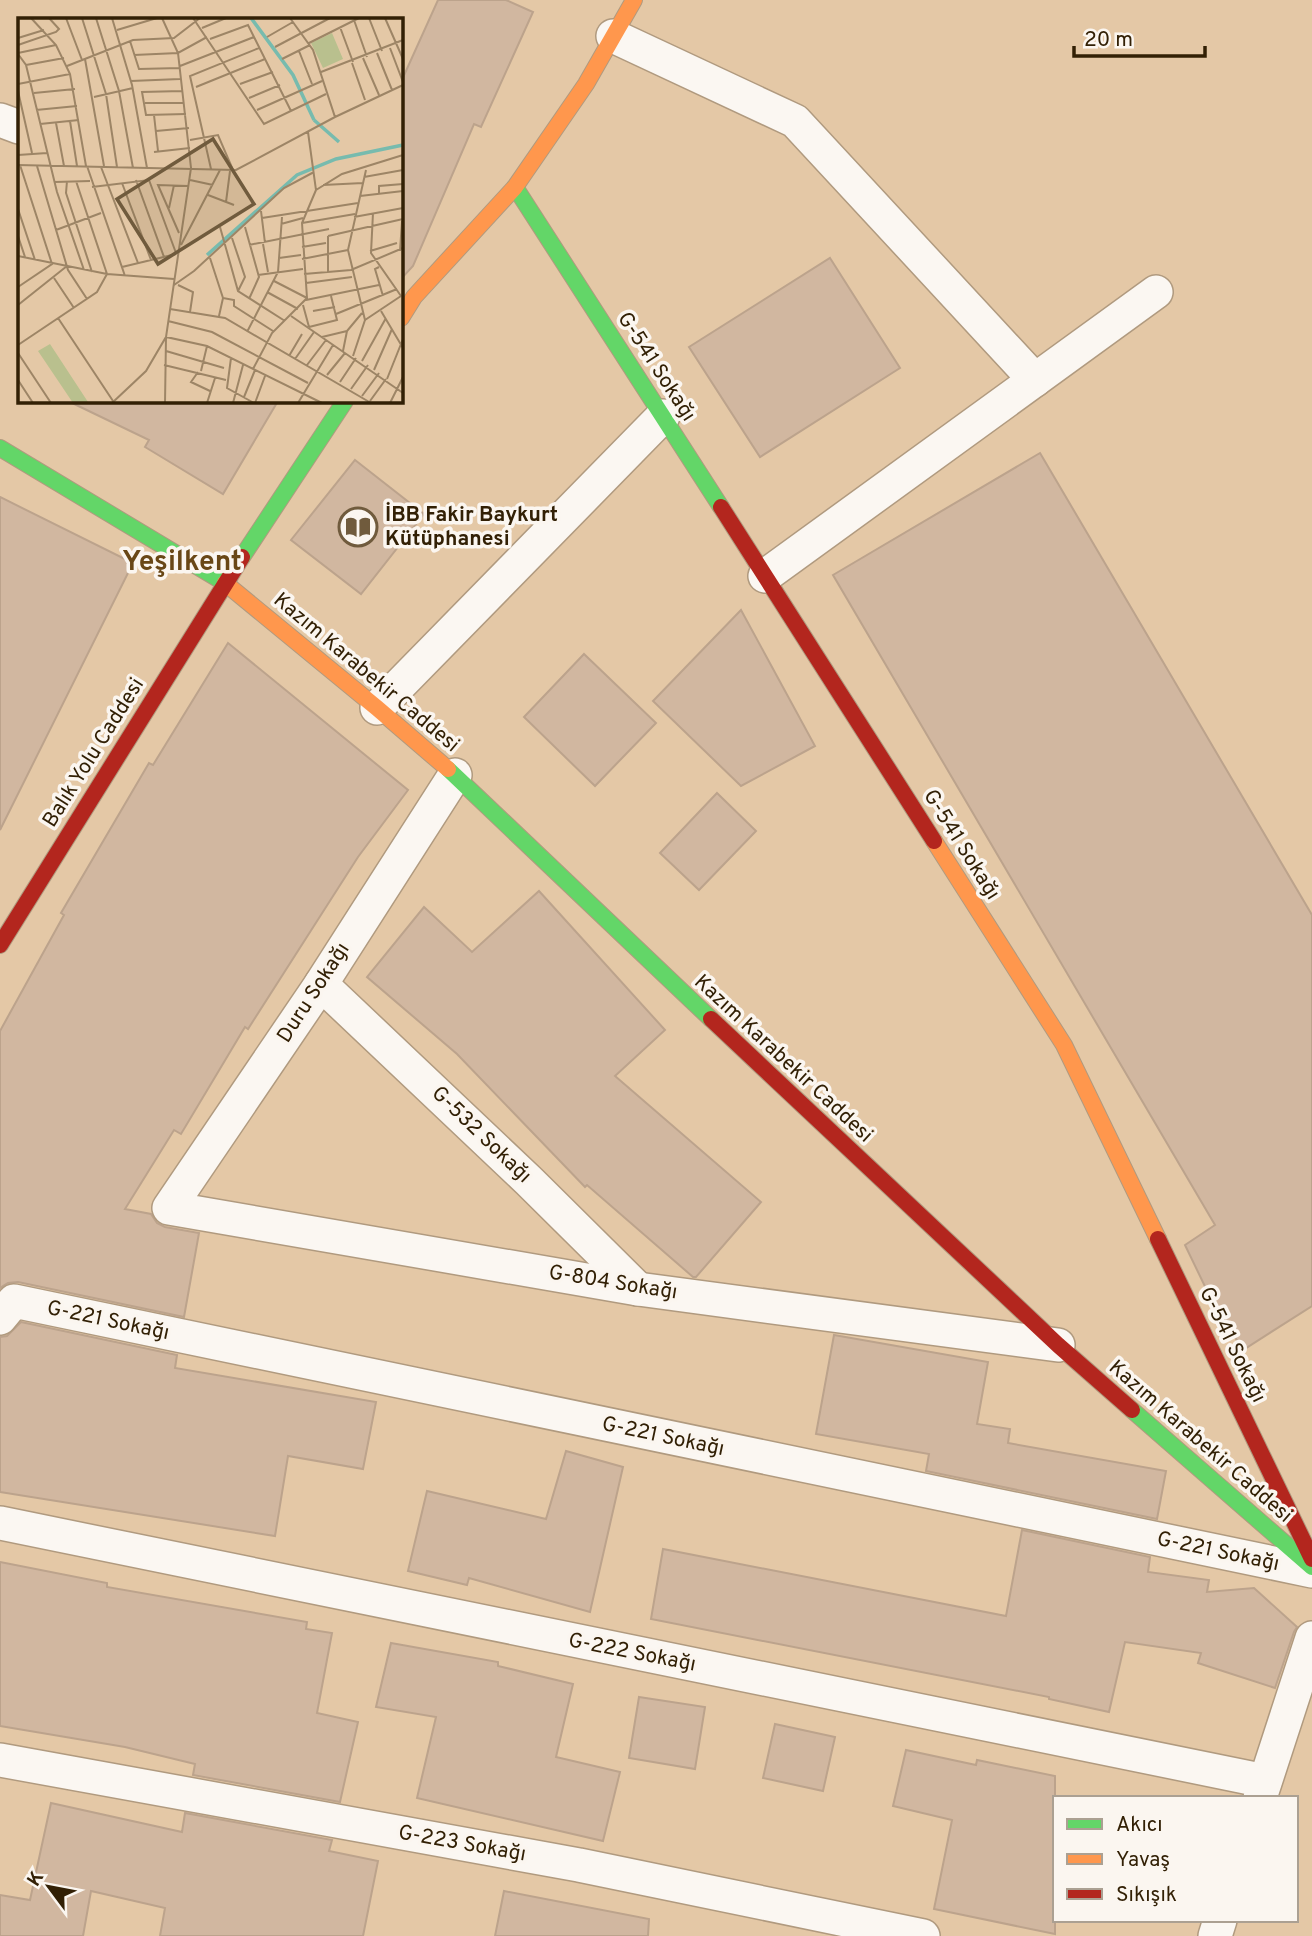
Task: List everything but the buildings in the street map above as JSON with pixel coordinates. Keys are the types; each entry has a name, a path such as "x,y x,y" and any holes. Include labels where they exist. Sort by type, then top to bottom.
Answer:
{"main road":[{"path":"405,302 514,187 586,84 634,0"},
{"name":"G-541 Sokağı","path":"514,187 1064,1045 1312,1559"},
{"name":"Balık Yolu Caddesi","path":"0,944 225,583 344,402"},
{"name":"Kazım Karabekir Caddesi","path":"0,448 225,583 377,708 455,775 792,1097 1058,1345 1312,1569"}],"street":[{"path":"614,36 795,121 1035,380"},
{"path":"0,120 18,127"},
{"path":"765,576 1156,292"},
{"path":"377,708 663,416"},
{"name":"Duru Sokağı","path":"169,1208 321,984 455,775"},
{"name":"G-532 Sokağı","path":"321,984 639,1289"},
{"name":"G-804 Sokağı","path":"169,1208 639,1289 1058,1345"},
{"name":"G-221 Sokağı","path":"7,1310 1312,1569"},
{"name":"G-222 Sokağı","path":"0,1523 1262,1789"},
{"path":"1262,1789 1312,1638"},
{"name":"G-223 Sokağı","path":"0,1760 579,1865 923,1936"}],"traffic: fast":[{"path":"515,187 721,507"},
{"path":"242,557 344,402"},
{"path":"0,448 225,583"},
{"path":"448,769 711,1019"},
{"path":"1132,1410 1312,1567"}],"traffic: slow":[{"path":"402,316 414,297 515,187 586,84 634,0"},
{"path":"225,583 448,769"},
{"path":"934,841 1064,1045 1158,1239"}],"traffic: jam":[{"path":"721,507 934,841"},
{"path":"0,945 242,557"},
{"path":"711,1019 1058,1345 1132,1410"},
{"path":"1158,1239 1312,1559"}],"place":[{"name":"İBB Fakir Baykurt Kütüphanesi","path":"358,527"}],"district":[{"name":"Yeşilkent","path":"182,563"}]}
